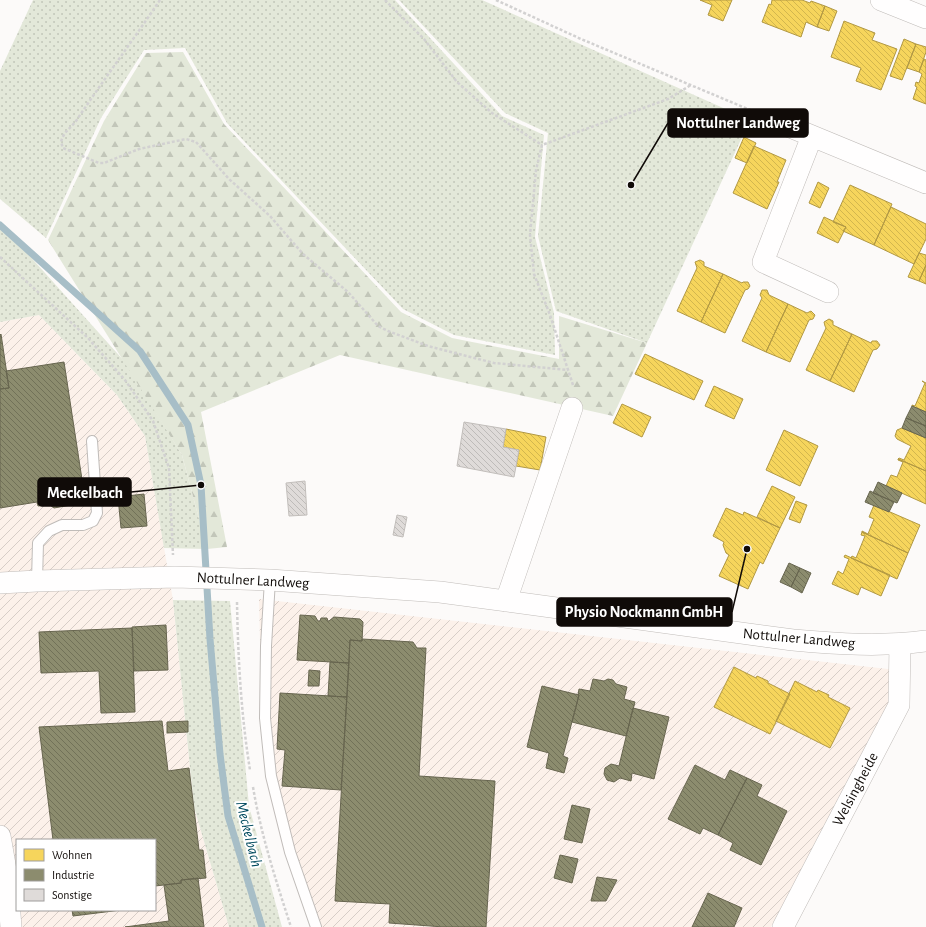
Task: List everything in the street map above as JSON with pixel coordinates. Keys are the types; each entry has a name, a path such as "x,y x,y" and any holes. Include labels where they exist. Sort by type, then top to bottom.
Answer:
{"street":[{"path":"881,0 926,18"},
{"path":"783,124 926,183"},
{"path":"812,136 763,262 828,292"},
{"path":"506,601 572,408"},
{"name":"Nottulner Landweg","path":"0,583 180,577 270,580 440,592 793,640 830,643 900,644 926,641"},
{"name":"Welsingheide","path":"783,927 899,705 900,644"},
{"path":"0,836 7,876 12,927"}],"lane":[{"path":"37,581 38,543 49,531 62,525 83,525 92,521 97,513 92,441"},
{"path":"270,580 266,646 265,718 271,776 290,852 316,927"}],"path":[{"path":"160,0 76,122 63,134 61,142 63,148 98,163 104,163 139,149 186,139 192,140 196,142 229,179 270,216 303,254 348,292 378,326 388,332 428,346 494,363 568,370"},
{"path":"385,0 424,39 458,82 492,113 542,145"},
{"path":"496,0 581,39 783,124"},
{"path":"542,145 668,99 690,85"},
{"path":"542,145 536,170 530,235 534,274 550,315 573,384 572,408"},
{"path":"0,257 88,338 125,380 153,421 169,468 180,577"}],"shaded area":[{"path":"39,315 117,395 145,436 173,600 194,807 229,927 0,927 0,322"},
{"path":"259,599 906,671 771,927 310,927 276,802 260,642"}],"green space":[{"path":"33,0 395,0 502,116 544,135 535,237 554,313 555,355 454,335 403,309 227,123 185,48 144,50 101,118 46,238 0,199 0,71"},
{"path":"399,0 482,0 750,120 647,343 556,311 538,236 548,133 505,113"},
{"path":"183,52 224,124 401,312 452,338 559,359 559,316 647,343 613,416 340,355 201,412 227,547 207,549 182,455 48,240 104,121 146,53"},
{"path":"0,223 126,363 182,455 207,549 164,548 145,436 117,395 39,315 0,322"},
{"path":"173,600 230,601 249,806 282,927 229,927 194,807"}],"building: Wohnen":[{"path":"700,0 732,0 723,21 708,15 712,5"},
{"path":"772,0 802,0 810,3 811,1 825,6 817,27 806,22 801,37 762,22"},
{"path":"825,6 837,11 829,31 817,27"},
{"path":"844,21 875,33 872,40 897,49 881,90 856,81 861,68 831,57"},
{"path":"904,39 916,44 902,80 890,76"},
{"path":"916,44 926,47 926,52 919,72 907,68"},
{"path":"924,59 926,60 926,104 913,99 917,87 915,86 916,82 919,83 922,74 919,72"},
{"path":"744,137 756,143 747,163 735,158"},
{"path":"754,146 786,160 777,182 779,182 767,209 733,193"},
{"path":"818,182 829,188 820,208 809,203"},
{"path":"850,185 892,204 874,245 843,231 846,227 833,222"},
{"path":"891,207 926,224 926,239 914,264 874,245"},
{"path":"824,217 846,227 838,243 817,233"},
{"path":"919,253 926,255 926,265 919,281 908,277"},
{"path":"700,260 704,262 704,266 723,274 701,322 677,311 697,268 695,262"},
{"path":"926,265 926,284 919,281"},
{"path":"723,274 742,283 748,282 750,286 745,290 725,333 701,322"},
{"path":"762,290 767,290 769,295 788,304 766,352 742,341 762,298 760,295"},
{"path":"788,304 807,313 811,311 815,315 813,319 809,320 790,362 766,352"},
{"path":"829,319 833,321 833,325 852,334 830,381 806,370 826,328 824,322"},
{"path":"852,334 871,343 872,341 877,341 880,345 877,349 873,350 854,392 830,381"},
{"path":"645,354 703,381 694,400 635,374"},
{"path":"922,381 926,383 926,412 912,406 915,406 925,383"},
{"path":"714,386 743,399 734,419 705,406"},
{"path":"622,404 651,417 642,437 613,423"},
{"path":"902,428 926,438 926,471 898,459 904,460 911,446 897,439 895,436 897,430"},
{"path":"506,429 546,437 540,470 516,466 519,450 503,447"},
{"path":"784,430 818,446 800,486 766,470"},
{"path":"898,459 926,471 926,504 886,486 891,475 897,477 903,462"},
{"path":"772,486 795,497 780,528 757,517"},
{"path":"796,501 807,505 800,523 789,519"},
{"path":"874,505 920,525 908,553 862,532 868,534 874,519 869,517"},
{"path":"726,508 743,515 744,512 780,528 763,564 760,562 748,589 719,576 729,555 726,553 723,545 724,542 713,536"},
{"path":"862,532 908,553 897,579 851,558 852,556 856,558 865,536 861,535"},
{"path":"845,555 890,575 881,596 861,587 858,595 832,584 838,571 843,574 849,559 844,557"},
{"path":"734,667 756,678 757,676 768,681 768,683 790,694 770,734 714,707"},
{"path":"795,681 817,692 818,690 829,695 828,697 850,708 830,748 776,721"}],"building: Industrie":[{"path":"1,334 9,388 0,389 0,335"},
{"path":"64,362 85,499 74,501 71,505 54,508 50,505 38,506 37,502 0,508 0,389 9,388 6,371"},
{"path":"912,406 926,412 926,426 906,418"},
{"path":"906,418 926,426 926,438 902,428"},
{"path":"878,482 902,493 897,503 873,493"},
{"path":"870,491 894,502 889,512 865,502"},
{"path":"144,494 147,526 121,528 118,497"},
{"path":"789,563 800,568 791,587 780,582"},
{"path":"800,568 811,573 802,593 791,587"},
{"path":"300,615 315,616 318,621 320,621 321,618 327,618 329,621 334,617 360,619 363,622 362,641 350,640 349,663 297,660"},
{"path":"166,625 168,670 134,671 132,627"},
{"path":"132,628 135,712 101,713 99,671 41,673 39,632"},
{"path":"362,639 413,642 417,648 426,648 419,776 495,781 486,927 444,927 389,923 390,904 335,901 350,640 362,641"},
{"path":"330,662 349,663 347,697 328,696"},
{"path":"309,670 320,671 319,686 308,686"},
{"path":"593,679 604,681 608,679 613,680 616,684 627,687 624,699 635,702 626,736 572,722 579,695 579,689 590,691"},
{"path":"542,686 579,695 563,756 568,758 564,773 546,768 549,753 527,747"},
{"path":"280,693 347,697 341,790 282,786 285,750 277,749"},
{"path":"633,708 669,717 654,779 632,773 631,781 620,778 614,782 607,780 604,774 605,768 611,764 619,766"},
{"path":"162,721 168,771 189,768 199,850 203,850 206,878 181,880 181,883 156,886 156,839 53,839 39,727"},
{"path":"188,721 188,732 167,733 167,722"},
{"path":"695,765 725,780 730,770 747,778 718,835 703,828 700,834 668,819"},
{"path":"747,778 762,785 757,796 787,811 761,865 730,850 733,843 718,835"},
{"path":"572,805 590,809 582,843 564,839"},
{"path":"560,855 578,859 572,883 554,878"},
{"path":"597,877 617,880 606,901 591,901"},
{"path":"198,878 204,927 125,927 169,921 164,885 181,883 181,880"},
{"path":"708,893 742,908 734,927 692,927"},
{"path":"72,911 113,911 73,916"}],"building: Sonstige":[{"path":"464,422 506,429 503,447 519,450 514,477 457,466"},
{"path":"305,481 307,515 289,516 286,483"},
{"path":"397,515 407,517 403,537 393,535"}],"waterway":[{"name":"Meckelbach","path":"0,225 140,351 188,425 201,485 210,639 220,754 228,816 262,927"}],"place":[{"name":"Nottulner Landweg","path":"631,185"},
{"name":"Meckelbach","path":"201,485"},
{"name":"Physio Nockmann GmbH","path":"747,549"}]}
